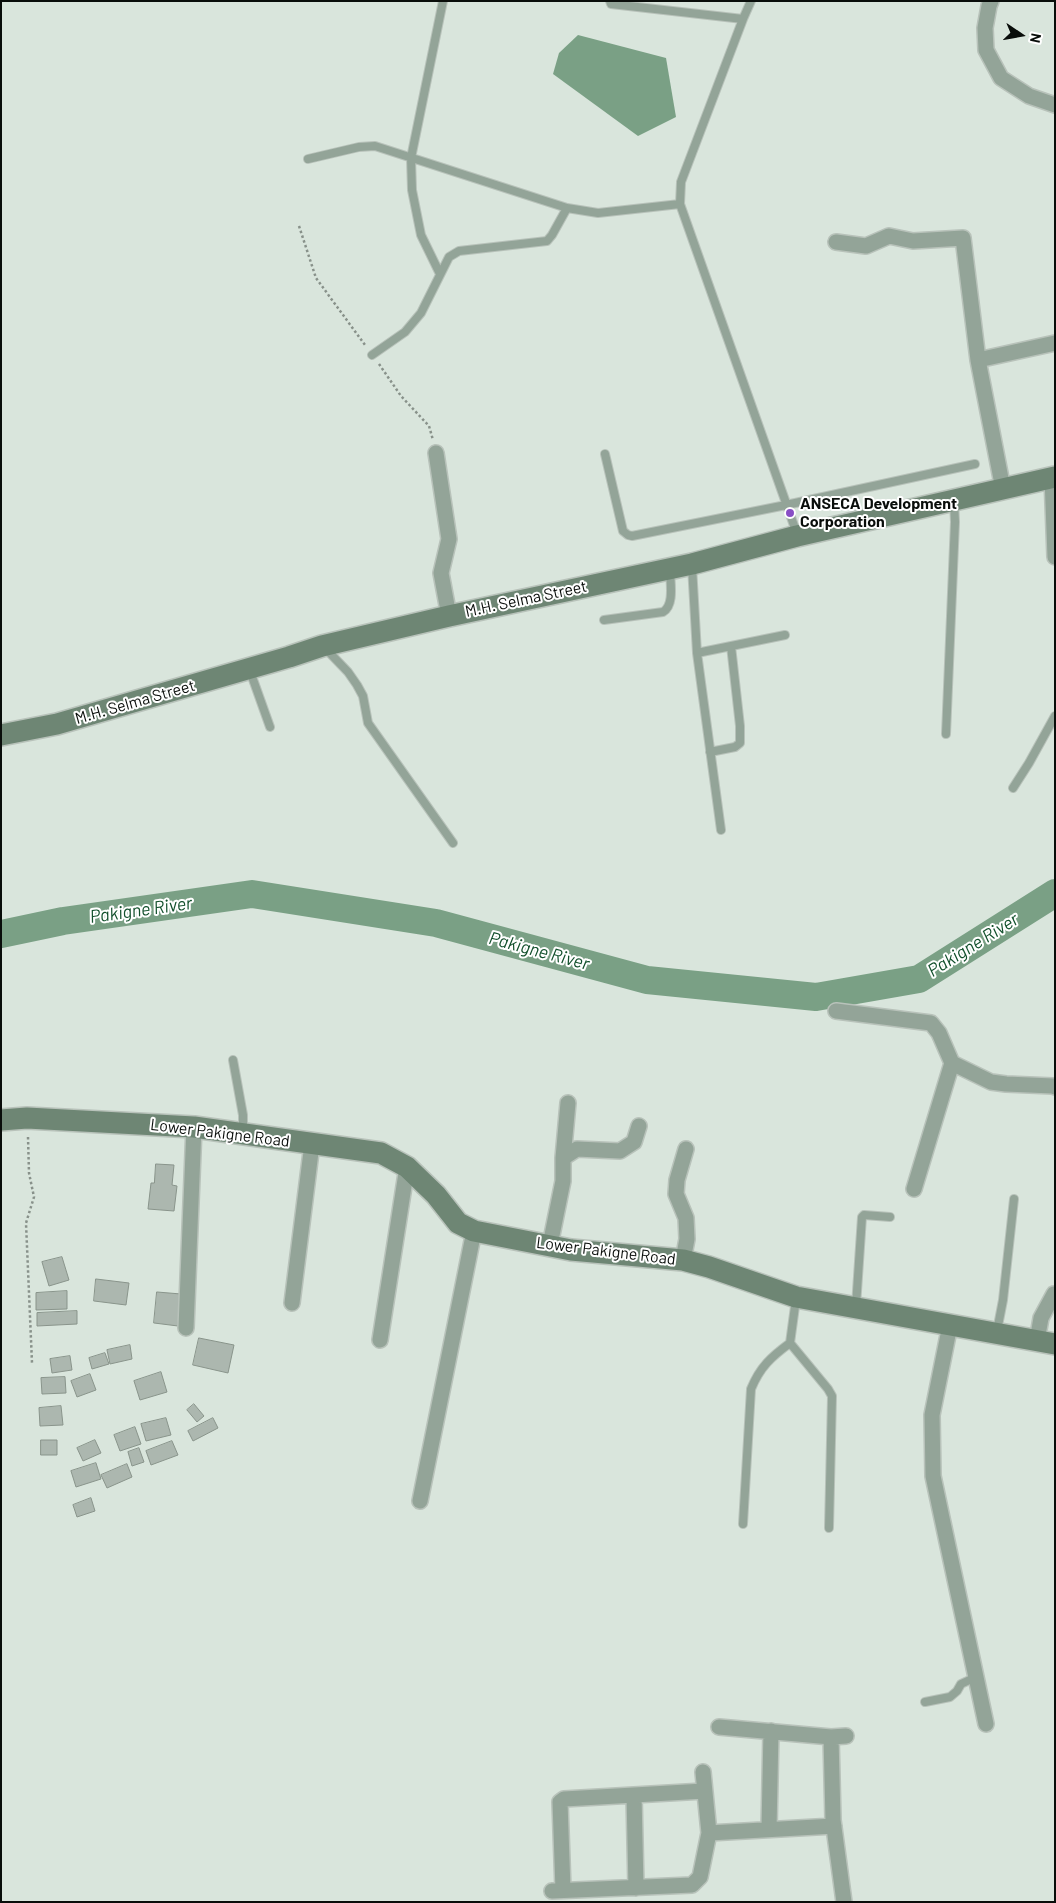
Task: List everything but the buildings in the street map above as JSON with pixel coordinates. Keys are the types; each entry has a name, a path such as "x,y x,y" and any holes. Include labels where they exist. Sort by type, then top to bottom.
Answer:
{"street":[{"path":"992,1 989,6 985,28 986,50 1001,78 1029,96 1055,105"},
{"path":"836,242 866,246 889,236 913,241 963,238 978,360 1003,489"},
{"path":"978,360 1055,343"},
{"path":"436,453 449,539 441,573 449,616"},
{"path":"1053,477 1055,557"},
{"name":"M.H. Selma Street","path":"1,735 57,724 322,646 449,616 692,564 797,536 1053,477"},
{"path":"836,1011 931,1023 939,1034 952,1062 991,1082 1055,1087"},
{"path":"914,1189 952,1062"},
{"path":"550,1245 563,1181 568,1103"},
{"name":"Lower Pakigne Road","path":"1,1120 27,1118 194,1127 381,1153 407,1166 436,1195 458,1223 474,1231 571,1250 683,1260 796,1297 1046,1343"},
{"path":"563,1158 577,1149 620,1151 634,1142 639,1126"},
{"path":"186,1328 194,1127"},
{"path":"292,1303 312,1144"},
{"path":"683,1260 687,1239 686,1218 676,1194 677,1180 686,1149"},
{"path":"380,1340 407,1166"},
{"path":"420,1501 474,1231"},
{"path":"1046,1343 1041,1318 1054,1293"},
{"path":"950,1325 932,1415 933,1476 986,1724"},
{"path":"719,1727 831,1737 846,1736"},
{"path":"769,1829 771,1731"},
{"path":"831,1737 834,1826 844,1902"},
{"path":"703,1772 709,1833 700,1877 695,1883 692,1885 558,1891 560,1802 562,1800 566,1798 704,1791"},
{"path":"634,1795 636,1888"},
{"path":"709,1833 834,1826"}],"lane":[{"path":"440,274 419,227 412,190 411,158 443,1"},
{"path":"610,1 611,4 743,19"},
{"path":"752,1 743,19 681,182 680,204 797,536"},
{"path":"308,159 359,147 375,146 567,208 598,213 680,204"},
{"path":"372,355 405,332 421,313 449,257 458,251 547,241 567,208"},
{"path":"605,454 623,531 628,536 786,505 975,464"},
{"path":"946,734 955,522 954,500"},
{"path":"692,564 697,653 721,830"},
{"path":"604,620 663,612 668,609 670,603 670,568"},
{"path":"697,653 785,635"},
{"path":"322,646 348,672 357,685 363,696 368,723 454,843"},
{"path":"710,752 735,747 740,743 740,726 731,646"},
{"path":"249,669 270,727"},
{"path":"1013,788 1055,716"},
{"path":"233,1060 243,1115 243,1134"},
{"path":"996,1333 1003,1300 1014,1199"},
{"path":"856,1308 862,1217 864,1215 890,1216"},
{"path":"744,1524 751,1389 756,1378 771,1357 790,1343 796,1297"},
{"path":"790,1343 832,1396 829,1528"},
{"path":"925,1702 950,1697 961,1684 976,1677"}],"path":[{"path":"299,226 316,278 402,396 429,426 436,453"},
{"path":"27,1118 29,1173 34,1198 26,1223 32,1363"}],"shaded area":[{"path":"578,35 666,58 676,117 638,136 553,74 559,53"}],"waterway":[{"name":"Pakigne River","path":"1,934 63,921 252,894 436,923 647,980 816,997 919,979 1055,893"}],"place":[{"name":"ANSECA Development Corporation","path":"790,513"}]}
